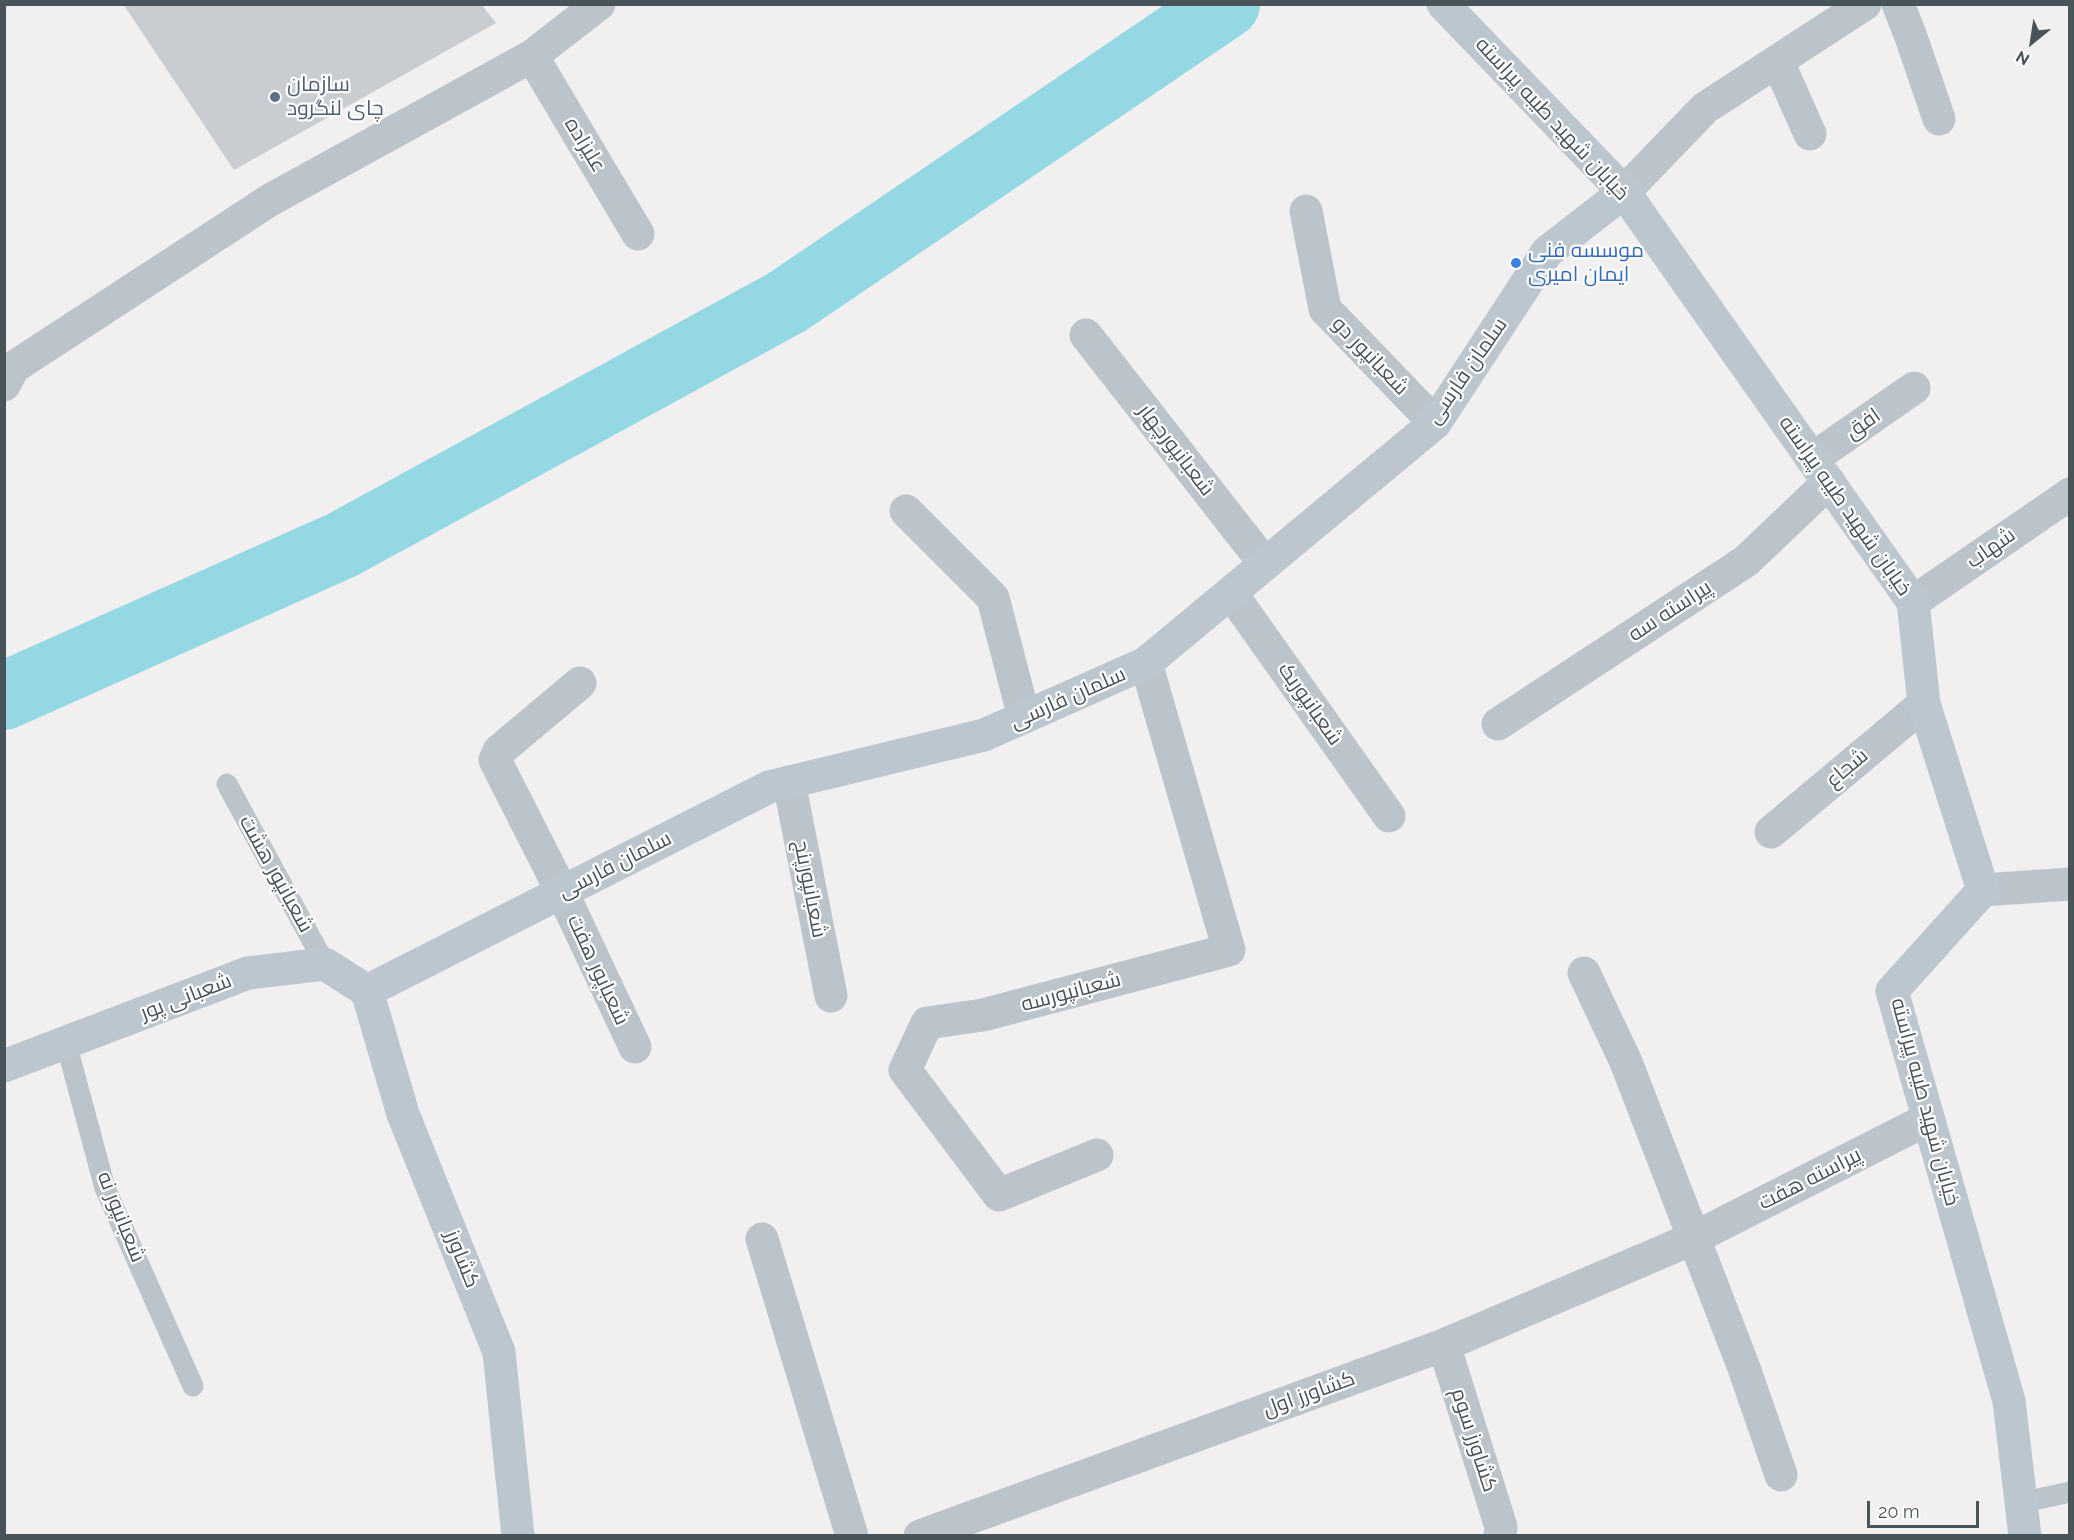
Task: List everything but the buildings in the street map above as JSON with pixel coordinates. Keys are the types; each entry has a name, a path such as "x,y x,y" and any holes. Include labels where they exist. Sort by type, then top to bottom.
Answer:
{"street":[{"path":"4,385 15,367 270,200 532,56 599,4"},
{"name":"خیابان شهید طیبه پیراسته","path":"1443,4 1624,192 1913,602 1924,704 1983,890 1892,991 2009,1401 2025,1536"},
{"path":"1624,192 1705,108 1865,4"},
{"path":"1898,4 1939,119"},
{"name":"علیزاده","path":"532,56 638,234"},
{"path":"1778,62 1810,134"},
{"name":"سلمان فارسی","path":"367,991 769,787 984,735 1146,663 1435,423 1547,252 1624,192"},
{"name":"شعبانپور دو","path":"1306,211 1325,309 1435,423"},
{"name":"شعبانپورچهار","path":"1086,335 1265,564"},
{"name":"افق","path":"1820,471 1914,388"},
{"name":"پیراسته سه","path":"1498,724 1746,561 1820,471"},
{"name":"شهاب","path":"1913,602 2070,494"},
{"path":"906,511 993,598 1024,717"},
{"name":"شعبانپوریک","path":"1231,593 1389,816"},
{"name":"شعبانپورسه","path":"1097,1155 999,1195 905,1070 927,1023 983,1015 1228,950 1146,663"},
{"name":"شعباپور هفت","path":"580,682 499,751 495,760 562,892 635,1047"},
{"name":"شجاع","path":"1771,832 1924,704"},
{"name":"شعبانپورپنج","path":"789,782 831,996"},
{"path":"1983,890 2070,884"},
{"path":"325,964 367,991"},
{"name":"شعبانی پور","path":"4,1066 248,973 325,964"},
{"path":"1584,973 1626,1062 1692,1239 1744,1368 1781,1475"},
{"name":"کشاورز","path":"367,991 403,1114 499,1352 518,1536"},
{"name":"پیراسته هفت","path":"1692,1239 1929,1119"},
{"path":"762,1239 852,1536"},
{"name":"کشاورز اول","path":"920,1536 1444,1345 1692,1239"},
{"name":"کشاورز سوم","path":"1444,1345 1501,1527 1500,1536"}],"lane":[{"name":"شعبانپور هشت","path":"227,784 325,964"},
{"name":"شعبانپور نه","path":"66,1042 105,1188 193,1386"},
{"path":"2020,1503 2070,1492"}],"waterway":[{"path":"4,696 342,545 787,302 1226,4"}],"place":[{"name":"سازمان چای لنگرود","path":"275,97"},
{"name":"موسسه فنی ایمان امیری","path":"1516,263"}]}
